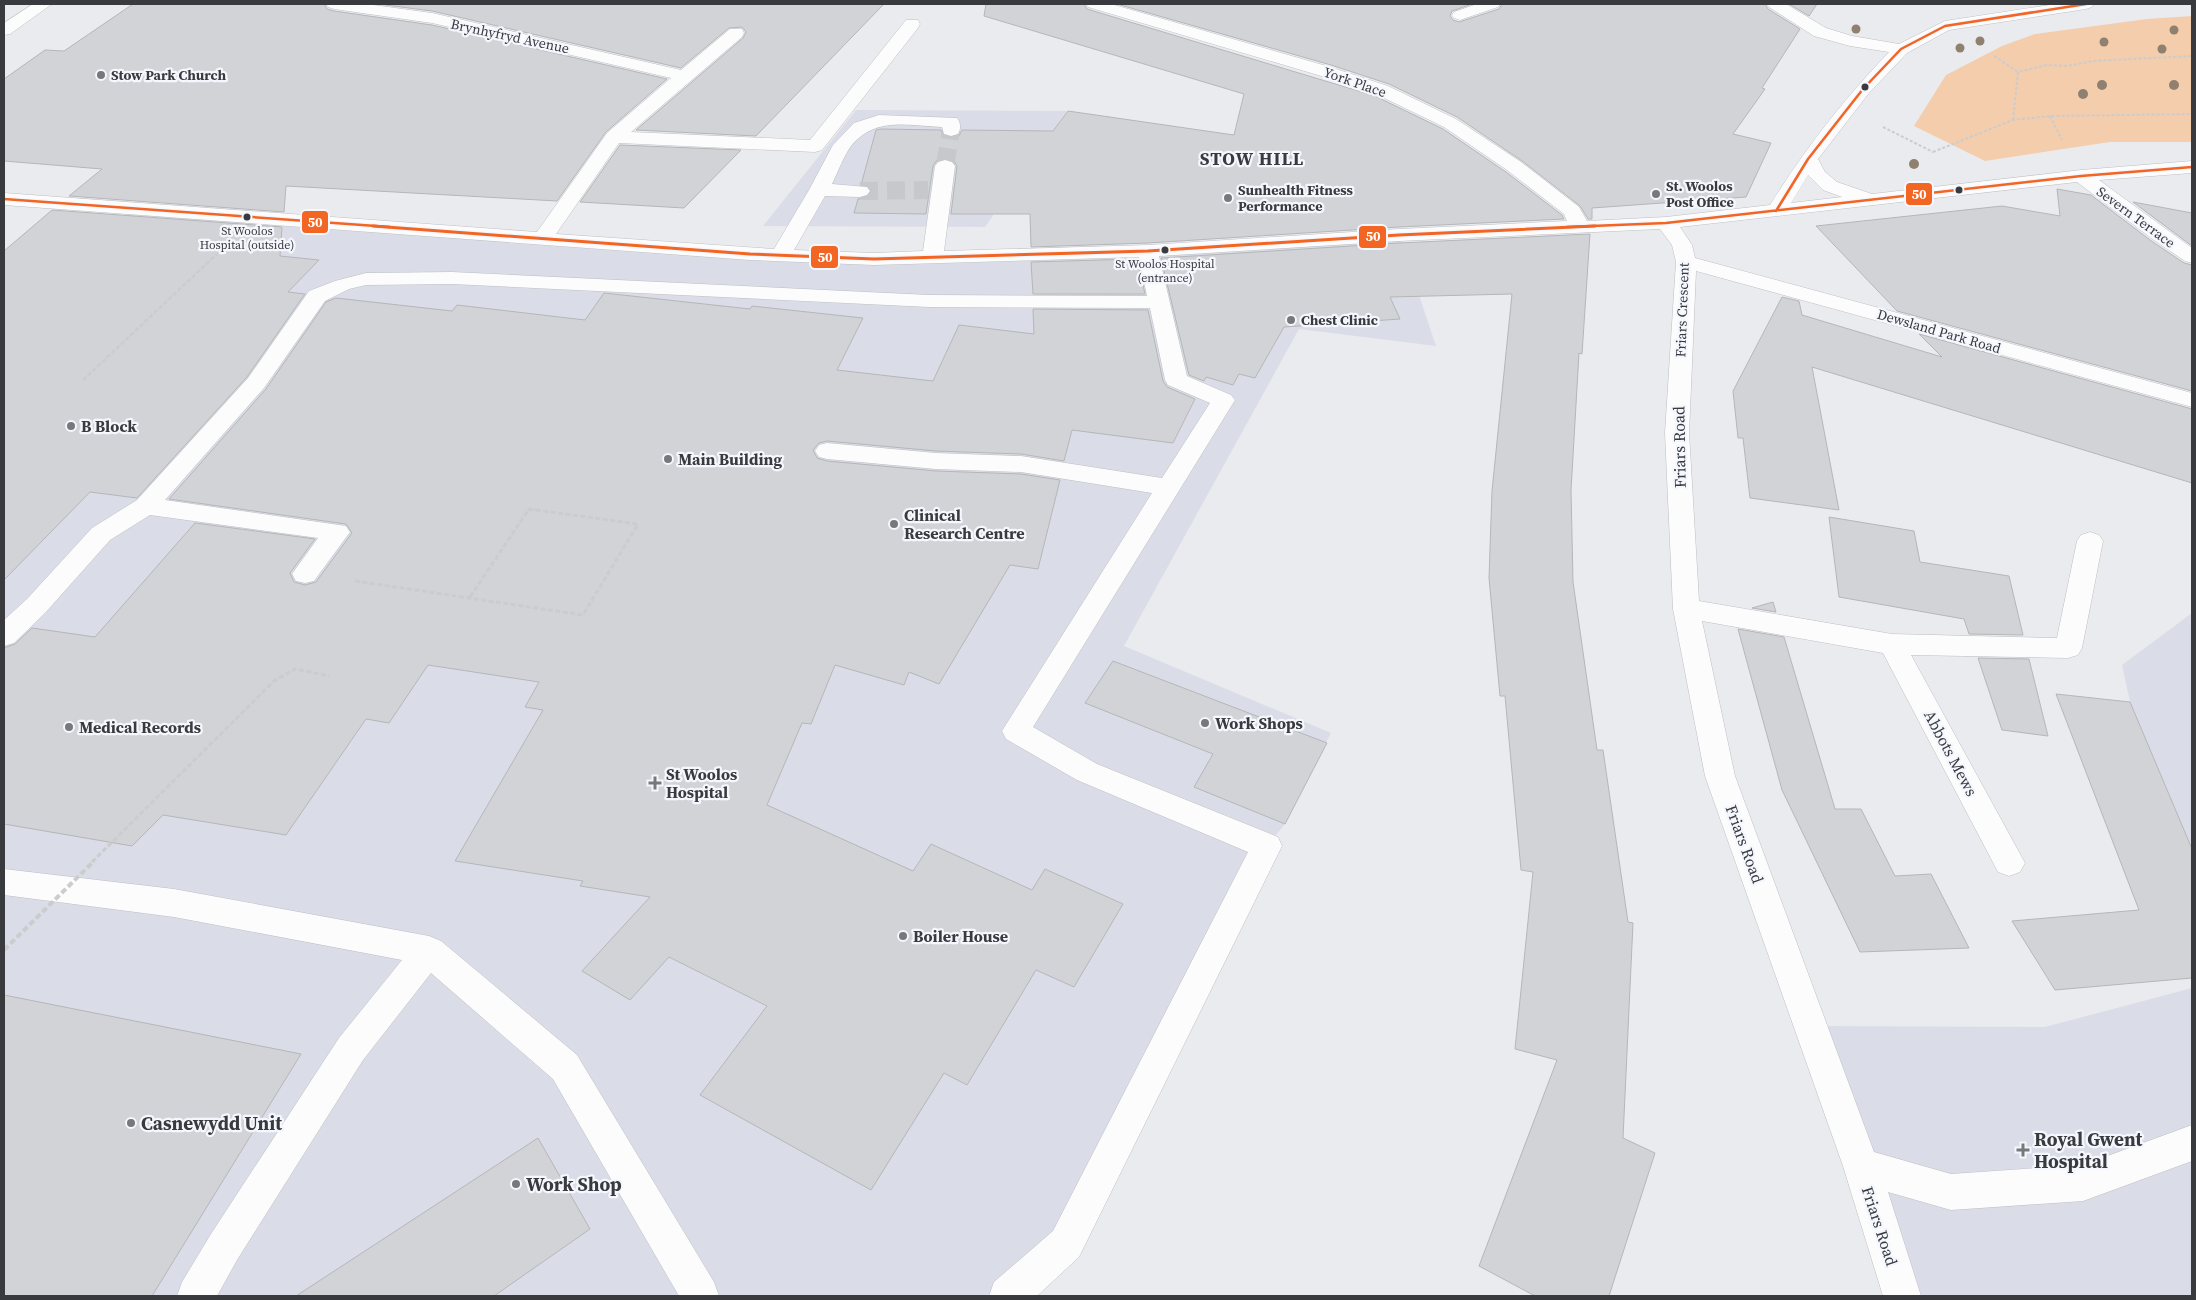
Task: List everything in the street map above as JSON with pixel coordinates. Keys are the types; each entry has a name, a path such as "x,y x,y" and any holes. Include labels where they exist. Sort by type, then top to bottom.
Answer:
{"street":[{"path":"4,30 44,4"},
{"name":"Brynhyfryd Avenue","path":"334,4 432,18 684,76"},
{"name":"York Place","path":"1094,4 1324,71 1382,90 1450,124 1514,166 1572,211 1580,227"},
{"path":"1460,15 1492,4"},
{"path":"1775,4 1820,32 1850,41 1901,49"},
{"path":"1776,211 1808,159 1862,89 1901,49 1945,26 2086,4"},
{"path":"614,137 815,146 912,24"},
{"path":"543,238 614,137 736,33"},
{"path":"781,255 819,190 842,145 860,127 879,120 951,122 950,130"},
{"path":"1808,159 1816,176 1826,185 1844,193 1883,199"},
{"path":"933,257 935,190 945,166"},
{"path":"4,198 781,255 874,259 1148,250 1399,235 1666,223 2081,176 2192,167"},
{"name":"Severn Terrace","path":"2081,176 2158,234 2192,256"},
{"path":"819,190 860,191"},
{"name":"Friars Crescent","path":"1666,223 1682,244 1686,262 1680,374"},
{"path":"1008,1296 1066,1244 1267,846 1087,772 1016,731 1223,400 1176,380 1148,250"},
{"name":"Dewsland Park Road","path":"1686,262 2192,400"},
{"path":"4,636 36,606 101,534 146,506 256,382 318,296 342,286 366,280 452,278 929,302 1159,302"},
{"name":"Friars Road","path":"1680,374 1677,433 1686,609 1720,776 1861,1166 1902,1296"},
{"path":"827,452 936,462 1021,464 1169,487"},
{"path":"146,506 336,532 305,574"},
{"path":"1686,609 1892,644 2068,648 2090,541"},
{"name":"Abbots Mews","path":"1892,644 2009,863"},
{"path":"4,882 174,903 429,951 565,1067 700,1296"},
{"path":"196,1296 224,1247 351,1049 429,951"},
{"path":"1861,1166 1951,1192 2083,1183 2192,1143"}],"path":[{"path":"2013,120 2013,101 2018,86 2018,72 2047,65 2067,66 2093,61 2192,56"},
{"path":"1847,109 2000,185"},
{"path":"1933,152 2013,120 2050,116 2192,114"},
{"path":"2050,116 2062,141"},
{"path":"82,380 218,253"},
{"path":"305,574 583,615 638,524 529,509 470,597"},
{"path":"4,950 274,681 295,669 330,676"}],"shaded area":[{"path":"2192,16 2192,142 2110,142 1985,161 1914,126 1946,75 2002,46 2035,34 2147,19"},
{"path":"856,110 1067,111 985,227 763,226"},
{"name":"St Woolos Hospital","path":"138,207 874,259 1399,235 1436,346 1299,329 1124,646 1331,733 1285,824 1267,846 1066,1244 1008,1296 4,1296 4,303"},
{"path":"2192,613 2192,849 2130,702 2122,665"},
{"name":"Royal Gwent Hospital","path":"2192,988 2192,1296 1902,1296 1810,1026 2045,1027"}],"building":[{"path":"133,4 324,4 327,9 334,11 432,25 667,79 606,132 557,201 286,186 284,212 69,196 102,169 4,161 4,79 45,50 64,51"},
{"path":"378,4 884,4 756,136 636,130 743,38 746,32 742,27 729,28 681,68 432,11"},
{"path":"986,4 1084,4 1087,9 1375,96 1443,129 1506,172 1562,215 1564,219 1399,227 1148,243 1031,247 1030,214 951,214 957,166 954,161 946,158 937,160 933,166 926,214 854,213 858,199 868,197 872,191 868,186 861,185 876,130 941,130 943,136 950,138 959,136 962,130 1053,131 1068,111 1234,135 1244,94 984,16"},
{"path":"1117,4 1472,4 1452,11 1450,16 1453,20 1459,22 1499,9 1502,4 1765,4 1768,9 1800,29 1762,88 1765,89 1733,134 1771,143 1746,197 1592,208 1592,219 1588,219 1580,206 1522,161 1457,117 1389,84 1331,65"},
{"path":"1789,4 1817,4 1809,16"},
{"path":"620,145 741,150 684,208 580,202"},
{"path":"2057,189 2091,195 2150,240 2184,263 2192,265 2192,391 1897,311 1816,226 2002,206 2060,216"},
{"path":"2133,202 2192,213 2192,246"},
{"path":"52,210 282,227 280,256 319,260 288,292 305,294 247,377 137,498 90,492 4,580 4,251"},
{"path":"1590,234 1582,354 1579,353 1571,490 1573,582 1597,750 1603,750 1628,922 1633,923 1623,1138 1655,1153 1609,1296 1535,1296 1479,1266 1557,1060 1515,1049 1533,872 1521,870 1505,696 1500,696 1489,578 1492,491 1512,294 1390,297 1400,319 1284,327 1255,378 1239,374 1233,385 1206,377 1204,381 1189,375 1161,258 1399,243"},
{"path":"1137,259 1145,294 1033,294 1031,262"},
{"path":"604,293 750,309 752,306 863,318 837,370 933,381 959,325 1034,334 1033,309 1148,310 1163,381 1167,387 1195,399 1173,443 1072,430 1064,461 1021,454 936,451 827,441 819,443 813,450 817,458 827,461 936,471 1021,474 1060,480 1038,569 1010,565 939,684 909,672 904,685 835,665 811,724 802,723 767,805 913,871 931,844 1032,890 1045,869 1123,904 1074,987 1036,970 967,1085 944,1073 871,1190 700,1095 767,1006 669,957 630,1000 582,971 650,897 580,886 583,881 455,861 543,710 525,707 539,682 428,665 389,723 366,719 286,835 163,815 132,846 4,824 4,648 15,644 32,628 95,637 195,523 315,539 290,573 294,582 305,585 316,582 352,533 346,524 169,499 266,389 326,302 336,298 452,311 457,305 585,320"},
{"path":"1782,297 1799,301 1802,315 1942,357 1919,334 2192,409 2192,483 1812,367 1839,510 1750,498 1743,438 1738,438 1733,391"},
{"path":"1829,517 1914,531 1920,562 2009,576 2023,635 1969,634 1964,619 1839,597"},
{"path":"1773,602 1776,612 1752,608"},
{"path":"1738,629 1784,637 1835,809 1861,809 1895,876 1931,874 1969,948 1860,952 1782,790"},
{"path":"1978,658 2029,659 2048,736 2002,730"},
{"name":"Work Shops","path":"1113,661 1327,743 1285,824 1194,787 1213,754 1085,703"},
{"path":"2056,694 2130,702 2192,849 2192,978 2055,990 2012,921 2139,910"},
{"name":"Casnewydd Unit","path":"4,995 301,1054 152,1296 4,1296"},
{"name":"Work Shop","path":"538,1138 590,1229 494,1296 296,1296"}],"tunnel":[{"path":"945,166 951,130"},
{"path":"860,191 928,190"}],"transit line":[{"name":"50","path":"1776,211 1808,159 1863,89 1901,49 1945,26 2086,4"},
{"name":"50","path":"4,199 750,254 874,259 1148,251 1399,235 1666,223 2081,176 2192,167"}],"place":[{"name":"Stow Park Church","path":"101,75"},
{"name":"St. Woolos Post Office","path":"1656,194"},
{"name":"Sunhealth Fitness Performance","path":"1228,198"},
{"name":"St Woolos Hospital (outside)","path":"247,217"},
{"name":"St Woolos Hospital (entrance)","path":"1165,250"},
{"name":"Chest Clinic","path":"1291,320"},
{"name":"B Block","path":"71,426"},
{"name":"Main Building","path":"668,459"},
{"name":"Clinical Research Centre","path":"894,524"},
{"name":"Work Shops","path":"1205,723"},
{"name":"Medical Records","path":"69,727"},
{"name":"St Woolos Hospital","path":"655,783"},
{"name":"Boiler House","path":"903,936"},
{"name":"Casnewydd Unit","path":"131,1123"},
{"name":"Royal Gwent Hospital","path":"2023,1150"},
{"name":"Work Shop","path":"516,1184"}],"district":[{"name":"STOW HILL","path":"1252,158"}]}
